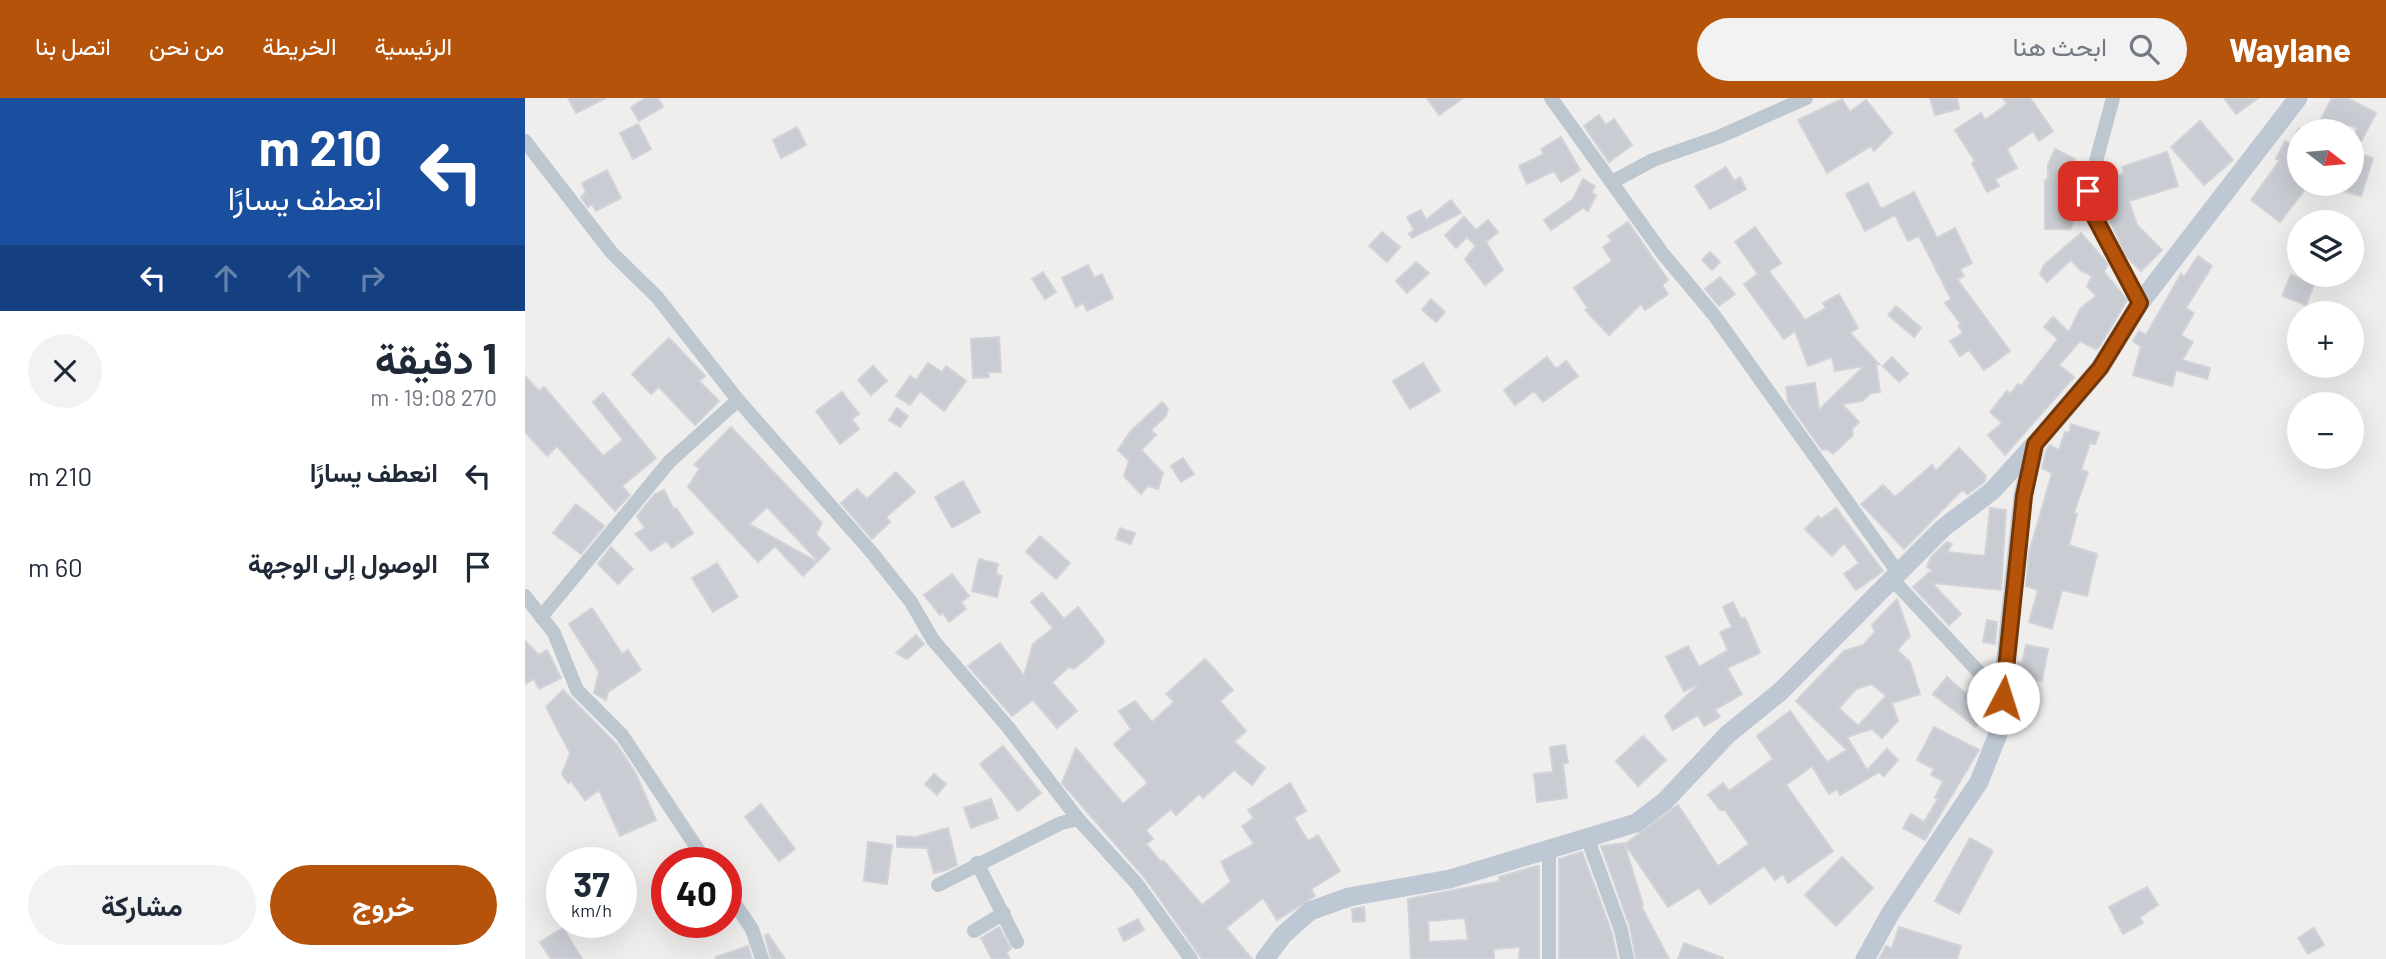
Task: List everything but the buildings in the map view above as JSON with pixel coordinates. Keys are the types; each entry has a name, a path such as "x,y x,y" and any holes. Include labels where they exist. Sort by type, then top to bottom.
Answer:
{"main road":[{"path":"1265,959 1283,934 1310,911 1349,897 1450,879 1549,849 1636,822 1665,801 1728,734 1780,692 1943,528 1992,491 2035,444 2100,368 2140,303 2298,98"},
{"path":"1865,959 1890,914 1979,782 1998,734 2024,496 2035,444"}],"street":[{"path":"1551,98 1663,254 1714,315 1896,577 2003,698"},
{"path":"1612,182 1653,160 1721,136 1806,98"},
{"path":"2113,98 2088,191 2095,218 2140,303"},
{"path":"525,141 611,253 657,296 738,400 873,554 911,602 933,640 1008,727 1078,819 1137,884 1191,959"},
{"path":"541,617 669,462 738,400"},
{"path":"525,596 554,633 577,690 622,735 696,847"},
{"path":"938,884 1061,823 1078,819"},
{"path":"1587,837 1621,930 1627,959"},
{"path":"1549,849 1549,959"},
{"path":"977,863 1017,942"},
{"path":"974,931 1004,913"},
{"path":"742,914 752,929 762,959"}],"route":[{"path":"2003,698 2024,496 2035,444 2100,368 2140,303 2095,218 2088,191"}]}
